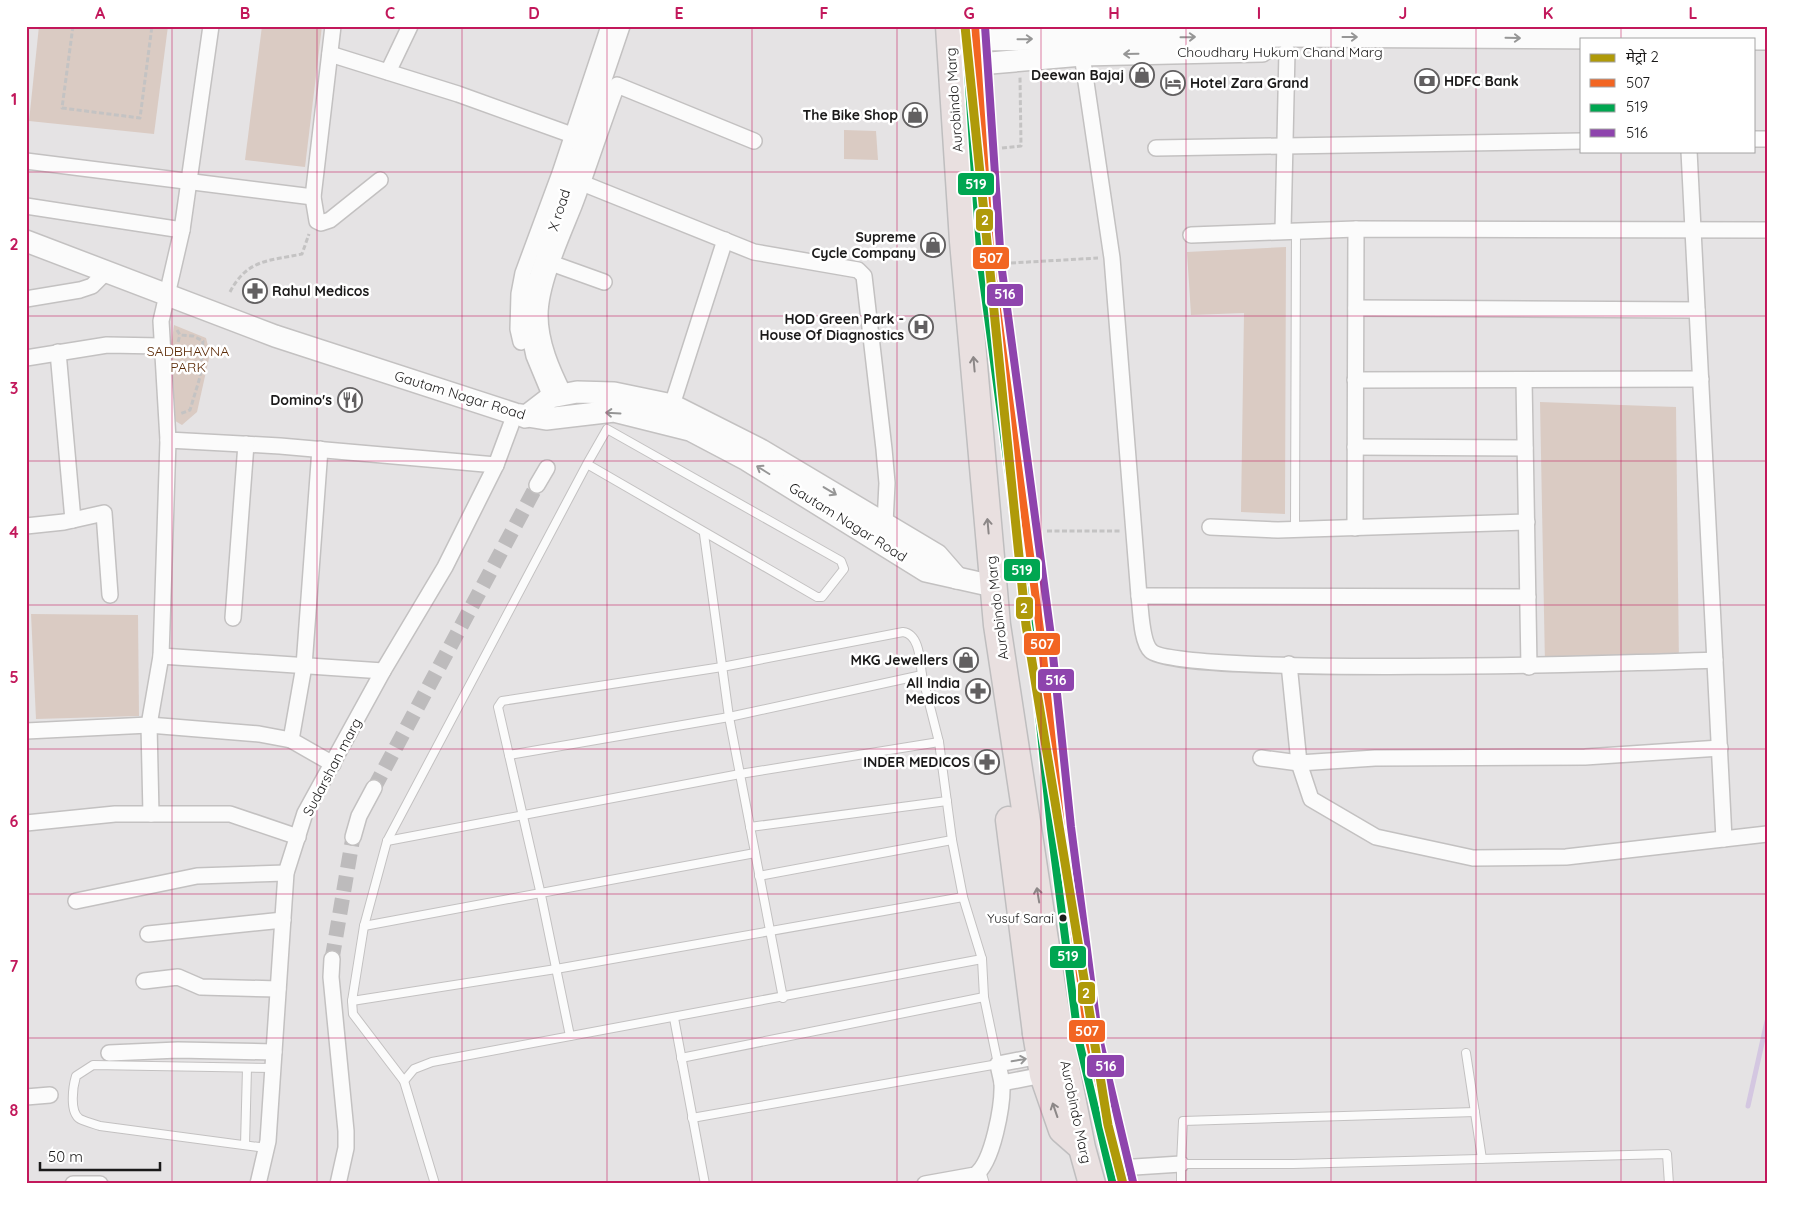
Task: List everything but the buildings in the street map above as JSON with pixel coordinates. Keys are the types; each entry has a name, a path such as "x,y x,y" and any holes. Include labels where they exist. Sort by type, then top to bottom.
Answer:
{"highway":[{"name":"Aurobindo Marg","path":"949,26 963,241 993,586 1054,995 1082,1148 1092,1184"},
{"name":"Aurobindo Marg","path":"977,44 991,264 1027,532 1088,1036 1121,1176"},
{"path":"1000,641 990,684 1040,1055 1062,1130 1082,1148"},
{"path":"1040,1055 1054,995"}],"street":[{"path":"151,814 149,725 161,656 168,440 168,348 161,321 182,230 211,26"},
{"path":"333,26 314,197 315,217 321,224 325,223 380,180"},
{"path":"388,72 410,26"},
{"name":"X road","path":"557,395 542,377 534,356 528,328 534,286 622,26"},
{"path":"542,377 524,353 518,329 518,294 528,255 572,135 603,28"},
{"name":"Choudhary Hukum Chand Marg","path":"977,44 1431,32 1683,38"},
{"name":"Choudhary Hukum Chand Marg","path":"977,44 1020,59 1082,55 1287,51 1580,53"},
{"path":"1287,51 1285,147 1289,230"},
{"path":"330,54 458,94 572,135"},
{"path":"1082,55 1112,258 1139,596 1145,641 1151,651 1160,657 1202,662 1289,664 1529,667 1715,660"},
{"path":"557,395 553,372 541,330 540,312 551,263 617,84 754,141"},
{"path":"1156,148 1580,140"},
{"path":"1689,152 1724,839"},
{"path":"26,160 314,197"},
{"path":"582,183 754,252 858,270 864,276 887,483 885,524"},
{"path":"26,206 182,230"},
{"path":"1355,528 1356,229"},
{"path":"1191,235 1356,229 1767,230"},
{"path":"672,405 726,240"},
{"name":"Gautam Nagar Road","path":"26,241 275,336 520,416 546,419 614,411 690,430 747,460 926,570 993,586"},
{"path":"551,263 604,282"},
{"path":"26,299 80,290 92,286 106,272"},
{"path":"1356,308 1697,310"},
{"path":"26,358 107,345 168,348"},
{"path":"58,352 72,520"},
{"path":"1356,380 1701,379"},
{"path":"1524,380 1529,667"},
{"path":"520,416 557,395 577,392 614,393 672,405 761,450 937,555 957,578"},
{"name":"Sudarshan marg","path":"258,1184 266,1148 286,873 306,813 384,671 445,567 520,416"},
{"path":"168,440 320,449 496,465"},
{"path":"233,618 246,444"},
{"path":"1355,447 1525,448"},
{"path":"291,740 304,666 320,449"},
{"path":"537,485 547,468"},
{"path":"26,526 104,514 110,595"},
{"path":"1210,527 1295,529 1527,522"},
{"path":"1139,596 1528,597"},
{"path":"161,656 384,671"},
{"path":"1289,664 1299,763 1311,799 1376,837 1473,858 1566,858 1767,834"},
{"path":"26,731 149,725 259,734 291,740 333,764"},
{"path":"1261,758 1299,763 1375,758 1585,757 1720,748"},
{"path":"353,837 359,816 374,788"},
{"path":"26,823 115,814 230,814 298,837"},
{"path":"76,901 197,876 286,873"},
{"path":"148,934 283,920"},
{"path":"332,959 331,977 346,1131 346,1148 338,1184"},
{"path":"144,981 178,978 201,987 278,989"},
{"path":"109,1052 178,1050 273,1060"},
{"path":"925,1184 975,1175 983,1177 990,1153 1002,1083 998,1064 1040,1055"},
{"path":"1002,1083 1040,1055"},
{"path":"26,1097 50,1094"},
{"path":"1121,1176 1181,1164"},
{"path":"74,1184 100,1184"}],"lane":[{"path":"1289,230 1295,529"},
{"path":"435,1184 404,1081 353,1014 352,1001 364,926 387,841 587,464 607,429 841,561 844,569 822,597 819,597 704,534 587,464"},
{"path":"704,534 728,717 783,998"},
{"path":"570,1036 541,894 498,707 504,700 722,667 908,632 915,639 922,675 940,742 952,840 963,897 982,959 984,997 998,1064 692,1118"},
{"path":"509,755 728,717 922,675"},
{"path":"387,841 740,774 940,742"},
{"path":"750,827 947,800"},
{"path":"760,876 952,840"},
{"path":"364,926 755,853"},
{"path":"352,1001 556,969 963,897"},
{"path":"404,1081 414,1069 432,1062 783,998 982,959"},
{"path":"681,1058 984,997"},
{"path":"674,1018 705,1184"},
{"path":"1466,1053 1482,1159"},
{"path":"266,1148 100,1126 79,1118 74,1111 74,1083 76,1076 93,1065 247,1068 273,1060"},
{"path":"245,1145 247,1068"},
{"path":"1181,1184 1183,1121 1475,1112"},
{"path":"1181,1164 1293,1164 1667,1154 1668,1184"}],"path":[{"path":"73,26 62,108 140,118 152,26"},
{"path":"984,149 1021,146 1020,59"},
{"path":"230,292 238,277 257,264 302,254 315,217"},
{"path":"991,264 1112,258"},
{"path":"174,325 180,334 193,336 203,342 200,377 190,410 182,414 177,413"},
{"path":"168,348 180,334"},
{"path":"1027,532 1134,530"}],"green space":[{"path":"39,26 168,26 154,134 29,121"},
{"path":"262,26 322,26 305,167 245,160"},
{"path":"844,130 876,131 878,160 844,159"},
{"path":"1286,247 1285,514 1241,512 1244,313 1191,315 1187,252"},
{"name":"SADBHAVNA PARK","path":"174,325 206,338 210,354 197,412 182,425 162,413"},
{"path":"1540,402 1676,407 1679,666 1545,665"},
{"path":"31,614 138,615 139,716 36,719"}],"waterway":[{"path":"1748,1106 1767,1021"}],"tunnel":[{"path":"374,788 537,485"},
{"path":"332,959 353,837"}],"metro line":[{"name":"2","path":"965,26 1026,625 1108,1125 1123,1184"}],"transit line":[{"name":"507","path":"975,26 991,264 1041,637 1061,828 1088,1036 1123,1184"},
{"name":"516","path":"985,26 1001,263 1051,636 1071,827 1098,1034 1133,1182"},
{"name":"519","path":"965,27 981,265 1031,638 1051,829 1078,1037 1113,1184"}],"place":[{"name":"Deewan Bajaj","path":"1142,75"},
{"name":"HDFC Bank","path":"1427,81"},
{"name":"Hotel Zara Grand","path":"1173,83"},
{"name":"The Bike Shop","path":"915,115"},
{"name":"Supreme Cycle Company","path":"933,245"},
{"name":"Rahul Medicos","path":"255,291"},
{"name":"HOD Green Park - House Of Diagnostics","path":"921,327"},
{"name":"Domino's","path":"350,400"},
{"name":"MKG Jewellers","path":"966,660"},
{"name":"All India Medicos","path":"978,691"},
{"name":"INDER MEDICOS","path":"987,762"},
{"name":"Yusuf Sarai","path":"1063,918"}]}
